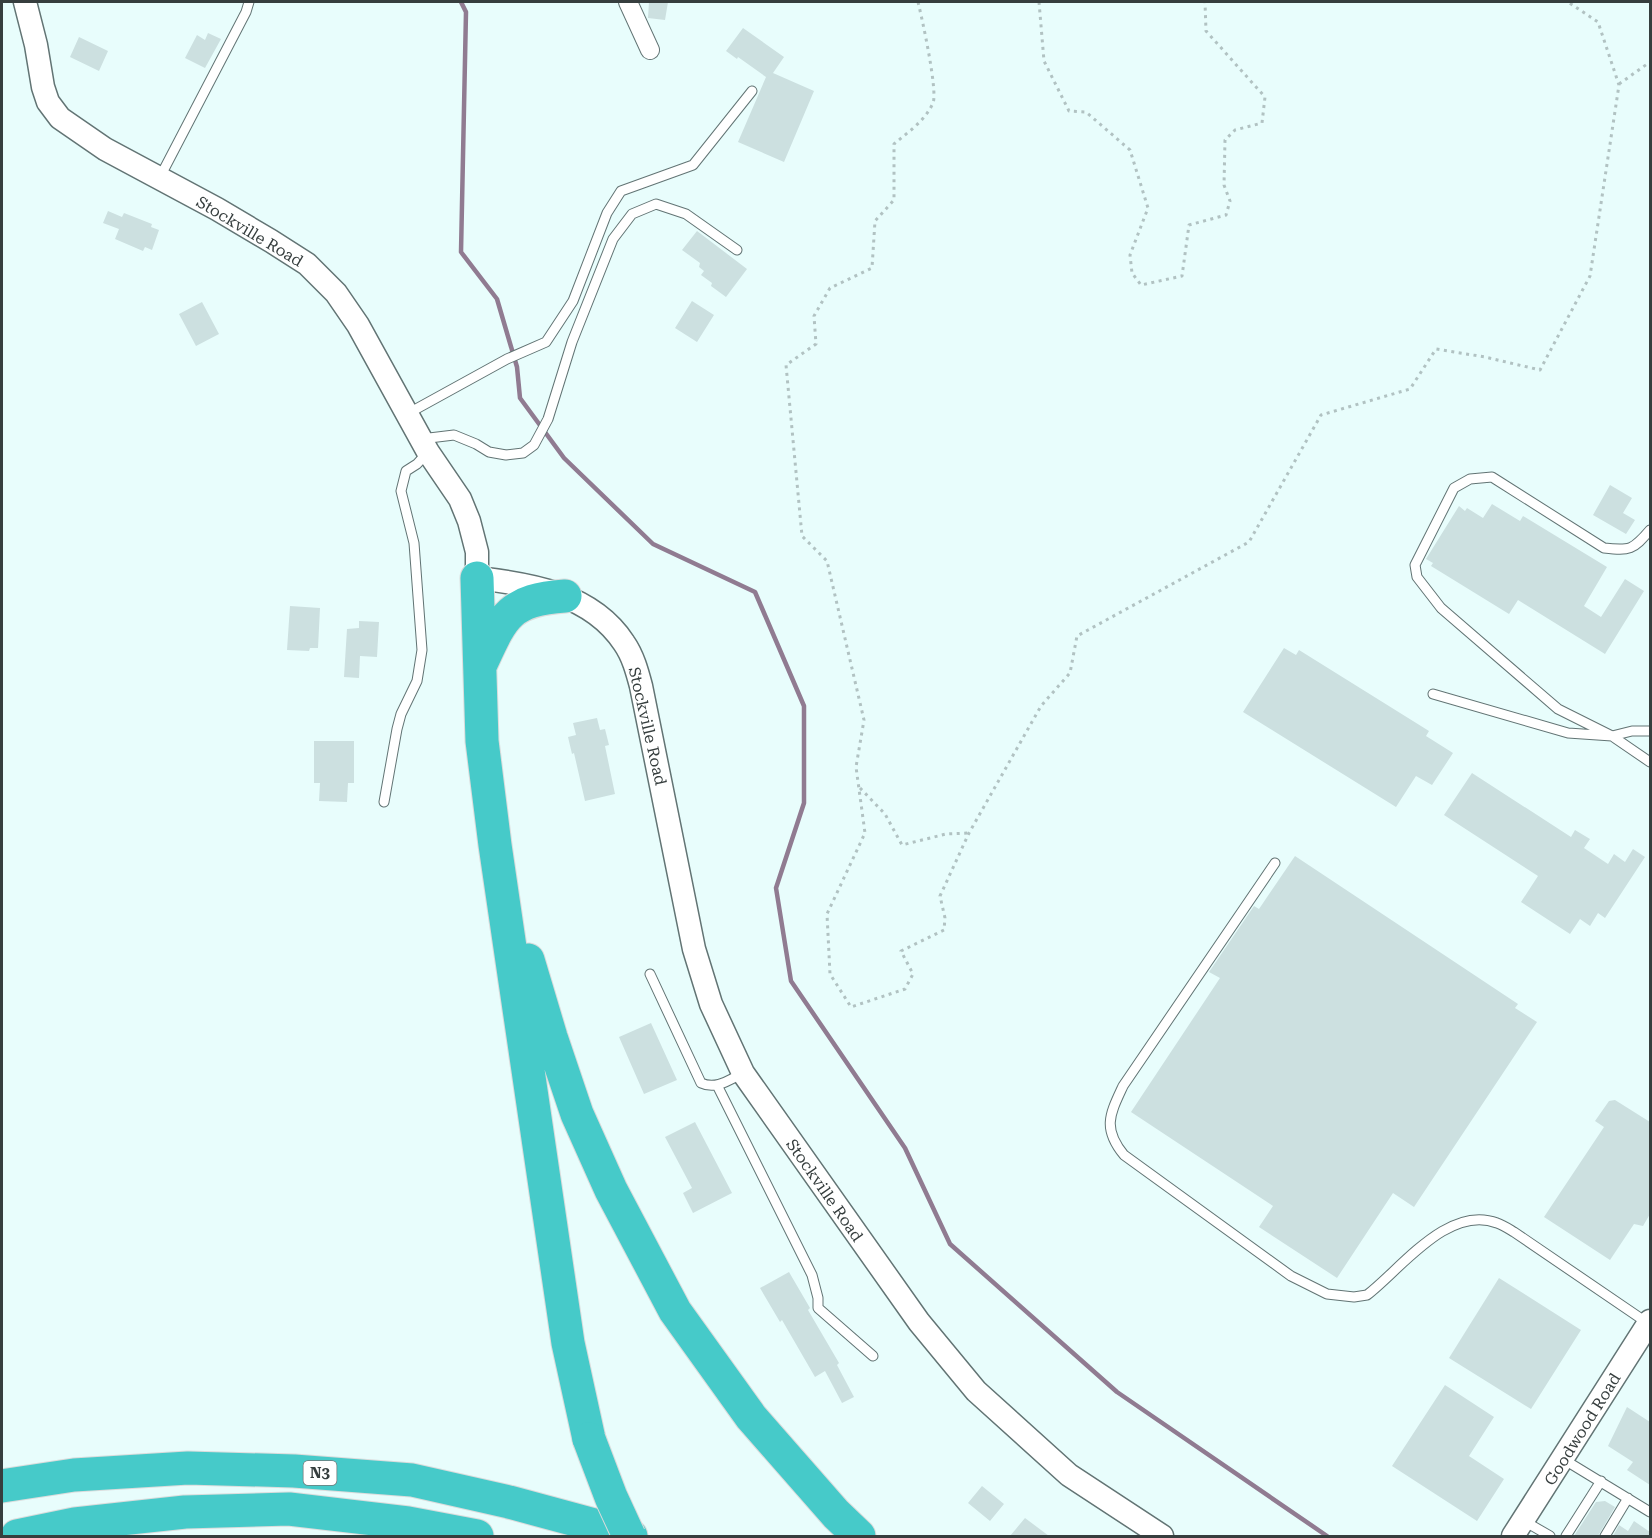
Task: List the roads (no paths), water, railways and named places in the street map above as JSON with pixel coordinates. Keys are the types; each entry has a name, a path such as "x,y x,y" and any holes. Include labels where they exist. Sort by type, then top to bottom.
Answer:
{"highway":[{"path":"477,578 482,741 495,846 568,1343 589,1439 610,1497 630,1536"},
{"path":"479,668 495,633 507,614 520,605 535,600 565,596"},
{"path":"495,846 551,1037 577,1114 610,1190 641,1250 675,1311 751,1417 836,1514 859,1536"},
{"name":"N3","path":"2,1486 74,1475 188,1468 306,1472 412,1480 520,1505 630,1536"},
{"path":"17,1536 75,1524 185,1512 289,1509 408,1523 477,1536"}],"street":[{"name":"Stockville Road","path":"25,2 36,45 43,87 48,102 60,118 105,149 217,209 307,264 336,293 358,325 425,445 460,499 469,521 477,552 477,578 522,584 565,596 586,606 607,621 624,643 641,686 694,949 711,1004 743,1073 919,1322 976,1390 1069,1474 1162,1536"},
{"path":"628,2 650,50"},
{"name":"Goodwood Road","path":"1518,1528 1650,1322"}],"lane":[{"path":"159,179 246,12 249,2"},
{"path":"407,414 507,359 546,342 573,301 607,213 621,191 693,165 752,91"},
{"path":"384,802 397,729 401,714 417,681 422,650 414,543 401,491 406,471 417,464 425,445 454,435 489,452 506,455 523,453 534,445 548,419 572,342 605,259 614,239 632,214 656,204 686,214 737,250"},
{"path":"1650,530 1636,547 1623,550 1604,548 1492,477 1470,479 1454,488 1415,565 1417,577 1441,608 1558,709 1612,736 1650,762"},
{"path":"1433,694 1568,733 1612,736 1632,731 1650,731"},
{"path":"1275,863 1123,1086 1109,1121 1111,1134 1124,1155 1291,1276 1327,1294 1354,1297 1367,1294 1427,1241 1450,1226 1485,1220 1497,1222 1514,1232 1650,1322"},
{"path":"650,974 701,1083 708,1086 717,1085 743,1073"},
{"path":"717,1085 813,1275 818,1308 873,1356"},
{"path":"1563,1459 1650,1512"},
{"path":"1566,1536 1601,1481"},
{"path":"1605,1536 1628,1498"},
{"path":"1518,1528 1550,1536"}],"waterway":[{"path":"461,2 466,12 461,252 497,299 517,367 520,398 564,458 653,544 755,592 804,706 804,803 776,888 791,981 905,1148 950,1244 1117,1392 1327,1536"}]}
